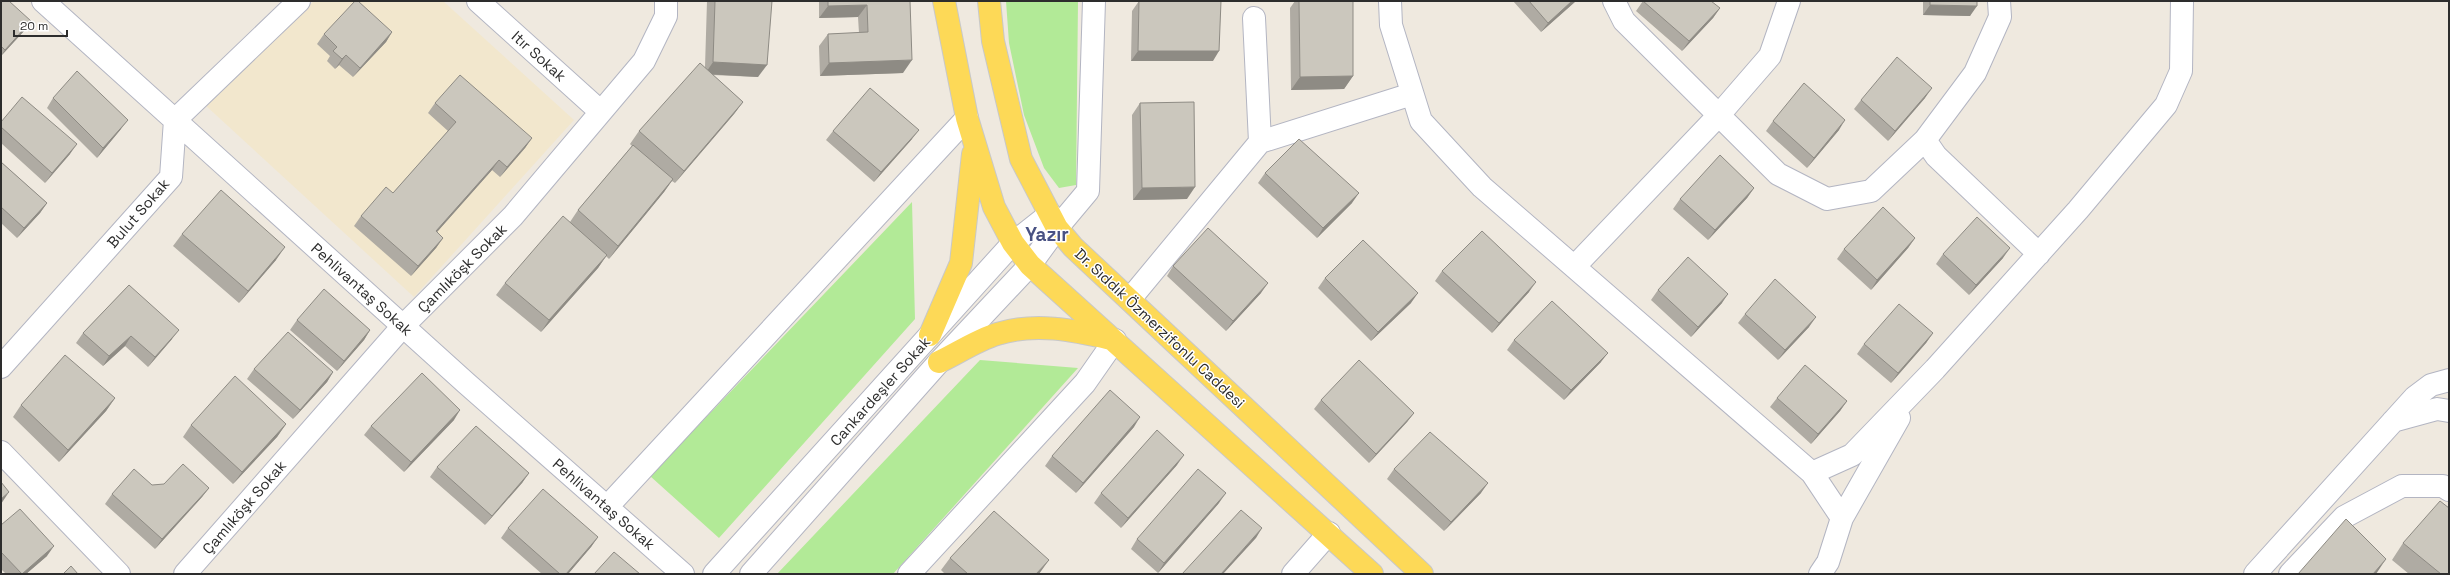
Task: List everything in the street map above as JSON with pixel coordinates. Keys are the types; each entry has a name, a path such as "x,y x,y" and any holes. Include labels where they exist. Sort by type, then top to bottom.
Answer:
{"main road":[{"path":"944,1 967,118 994,207 1013,243 1030,266 1115,340 1329,533 1372,574"},
{"name":"Dr. Sıddık Özmerzifonlu Caddesi","path":"989,1 993,41 1021,159 1053,221 1073,247 1422,574"},
{"path":"930,336 961,263 968,211 974,141"},
{"path":"939,362 996,334 1033,326 1080,332 1115,340"}],"street":[{"name":"Pehlivantaş Sokak","path":"43,1 403,326 683,574"},
{"path":"175,120 299,1"},
{"name":"Itır Sokak","path":"478,1 601,112"},
{"name":"Çamlıköşk Sokak","path":"185,574 403,326 513,216 644,61 666,16 666,1"},
{"path":"1053,221 1088,191 1094,1"},
{"path":"1390,1 1391,25 1421,121 1482,187 1575,266 1812,473 1842,518"},
{"path":"1614,1 1624,21 1778,174 1827,199 1870,192 1925,140 1975,73 2000,17 1999,1"},
{"path":"1575,266 1718,116 1770,56 1789,1"},
{"path":"1812,473 1852,455 1935,369 2078,210 2166,105 2181,71 2182,1"},
{"path":"1254,18 1260,142"},
{"path":"1130,299 1260,142 1412,94"},
{"path":"607,507 967,118"},
{"name":"Bulut Sokak","path":"1,367 171,177 175,120"},
{"path":"1925,140 1936,156 2038,254"},
{"name":"Cankardeşler Sokak","path":"714,574 1013,243 1053,221"},
{"name":"Cankardeşler Sokak","path":"751,574 939,362 1030,266 1053,221"},
{"path":"909,574 1085,383 1115,340"},
{"path":"1820,574 1828,562 1842,518 1894,425 1935,369"},
{"path":"2255,574 2415,397 2431,385 2449,380"},
{"path":"2392,422 2437,409 2449,411"},
{"path":"1,452 119,574"},
{"path":"2290,574 2344,517 2402,486 2443,486 2449,490"},
{"path":"1293,574 1329,533"}],"shaded area":[{"path":"314,1 443,1 574,120 414,297 204,104"}],"green space":[{"path":"1006,1 1078,1 1076,185 1059,188 1044,168 1024,115 1009,43"},
{"path":"912,202 915,319 719,538 650,476"},
{"path":"980,360 1078,368 893,574 777,574"}],"building":[{"path":"1,1 9,1 31,21 5,50 1,46"},
{"path":"355,1 358,1 392,32 360,68 346,55 342,59 333,51 337,47 324,34"},
{"path":"715,1 772,1 767,65 713,62"},
{"path":"828,1 910,1 912,60 829,63 828,34 868,32 867,5 828,6"},
{"path":"1139,1 1221,1 1219,51 1138,51"},
{"path":"1299,1 1353,1 1353,76 1300,77"},
{"path":"1529,1 1572,1 1548,23"},
{"path":"1643,1 1711,1 1720,8 1689,41"},
{"path":"1930,1 1977,1 1977,6 1930,5"},
{"path":"1897,57 1932,88 1895,131 1861,100"},
{"path":"700,63 743,102 684,171 639,131"},
{"path":"77,71 128,120 103,148 53,98"},
{"path":"460,75 532,138 507,167 499,160 436,231 443,238 418,266 361,216 386,187 393,193 456,122 435,103"},
{"path":"1804,83 1845,120 1814,158 1773,121"},
{"path":"870,88 919,130 881,172 833,131"},
{"path":"22,97 77,144 52,173 1,127 1,122"},
{"path":"1194,102 1195,187 1142,188 1140,103"},
{"path":"1299,139 1359,193 1323,228 1265,173"},
{"path":"633,145 673,179 618,246 578,210"},
{"path":"1720,155 1754,188 1715,230 1680,199"},
{"path":"1,162 47,203 24,228 1,207"},
{"path":"221,190 285,247 248,291 182,234"},
{"path":"1883,207 1915,238 1877,280 1844,249"},
{"path":"563,216 607,255 549,320 505,283"},
{"path":"1977,217 2010,248 1976,285 1943,254"},
{"path":"1208,228 1268,283 1233,321 1173,266"},
{"path":"1482,231 1536,282 1499,323 1442,271"},
{"path":"1363,240 1418,293 1378,332 1325,278"},
{"path":"1688,257 1728,294 1698,327 1658,290"},
{"path":"1775,279 1816,317 1785,350 1745,314"},
{"path":"129,285 179,330 155,357 131,336 109,356 83,333"},
{"path":"324,289 370,330 344,361 297,320"},
{"path":"1552,301 1608,353 1571,390 1514,340"},
{"path":"1899,304 1933,333 1898,373 1864,344"},
{"path":"288,332 333,372 300,410 254,369"},
{"path":"65,355 115,398 68,450 21,405"},
{"path":"1359,360 1414,413 1376,454 1321,400"},
{"path":"1805,365 1847,401 1818,434 1777,398"},
{"path":"422,373 460,410 411,462 371,426"},
{"path":"235,376 286,424 242,472 191,425"},
{"path":"1110,390 1140,417 1083,483 1052,456"},
{"path":"476,426 529,473 492,516 437,467"},
{"path":"1157,430 1184,455 1128,518 1101,493"},
{"path":"1430,432 1488,483 1451,522 1394,469"},
{"path":"183,464 209,488 162,539 112,494 134,469 152,485 164,484"},
{"path":"1198,469 1226,493 1164,563 1137,539"},
{"path":"1,482 9,492 1,499"},
{"path":"543,489 598,537 566,574 560,574 508,528"},
{"path":"2440,501 2449,508 2449,574 2441,574 2403,543"},
{"path":"20,509 54,546 22,574 1,552 1,525"},
{"path":"1241,510 1262,528 1221,574 1182,574"},
{"path":"994,511 1049,560 1036,574 968,574 950,558"},
{"path":"2346,519 2386,559 2373,574 2298,574"},
{"path":"614,552 640,574 594,574"},
{"path":"71,566 78,574 63,574"}],"district":[{"name":"Yazır","path":"1047,234"}]}
